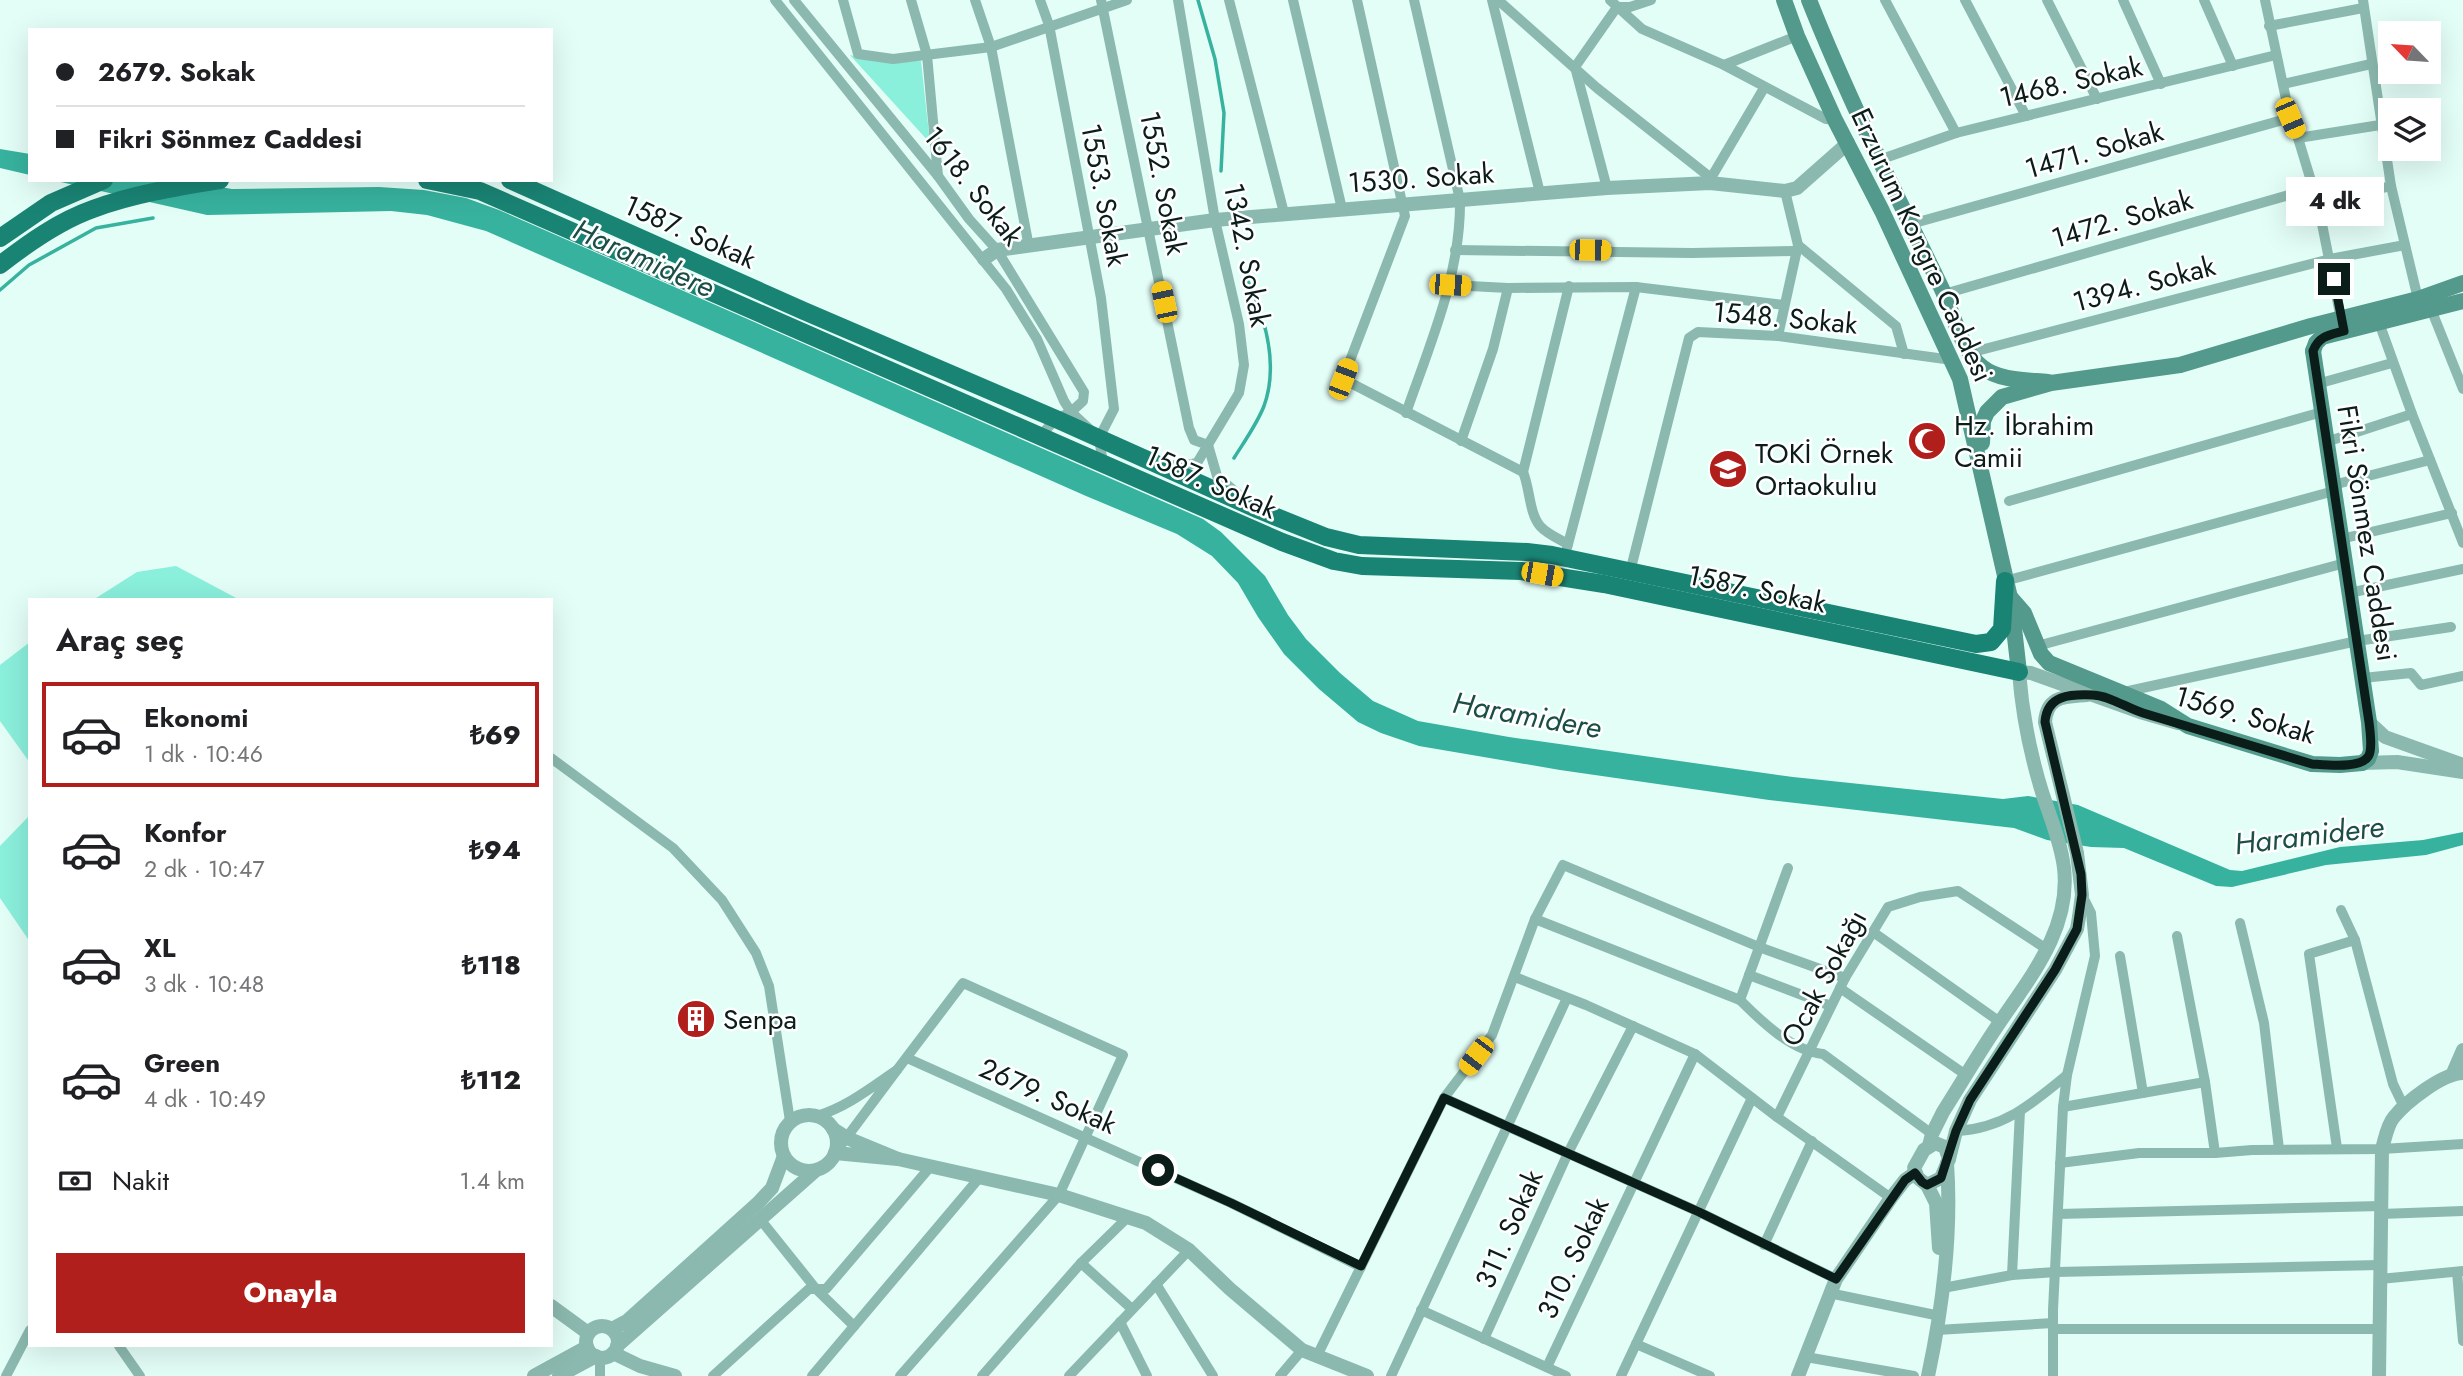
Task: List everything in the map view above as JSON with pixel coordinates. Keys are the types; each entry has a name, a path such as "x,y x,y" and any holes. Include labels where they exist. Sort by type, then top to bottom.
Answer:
{"main road":[{"name":"Erzurum Kongre Caddesi","path":"1784,0 1797,36 1835,120 1952,360 1965,393 2008,589 2019,671"},
{"name":"Erzurum Kongre Caddesi","path":"1809,0 1832,59 1944,293 1969,353"},
{"path":"0,238 51,202 99,182"},
{"path":"0,265 33,239 92,209 162,190 208,182"},
{"name":"1587. Sokak","path":"437,182 481,191 1282,542 1334,561 1362,566 1533,573 1604,584 2019,671"},
{"name":"1587. Sokak","path":"514,182 804,311 1064,415 1099,438 1326,537 1359,545 1527,552 1567,551 1630,572 1976,643 1991,642 2002,629 2008,589"},
{"path":"2425,304 2463,283"},
{"path":"1982,468 1982,432 1987,412 2002,397 2051,383 2180,365 2273,337 2425,304 2463,301"},
{"path":"2273,337 2297,342 2313,351 2322,337 2342,324"},
{"name":"Fikri Sönmez Caddesi","path":"2313,351 2369,722 2371,751 2368,759 2362,763"},
{"path":"1969,353 1980,366 1996,376 2051,383"},
{"path":"2008,589 2029,623 2037,646 2049,663 2161,709 2188,726"},
{"name":"1569. Sokak","path":"2188,726 2312,764 2362,763"}],"street":[{"name":"1618. Sokak","path":"775,0 1006,289 1037,339 1064,401 1064,415"},
{"name":"1618. Sokak","path":"794,0 938,176 969,219 997,250 1084,392 1083,401 1040,436"},
{"path":"843,0 858,54 893,59 991,47 1102,4 1127,0"},
{"path":"911,0 927,55 938,176"},
{"path":"975,0 991,47 1029,247"},
{"name":"1553. Sokak","path":"1040,0 1049,25 1101,298 1114,409 1099,438"},
{"name":"1342. Sokak","path":"1152,462 1181,466 1197,463 1239,393 1244,365 1239,324 1215,220 1178,0"},
{"path":"1229,0 1284,213"},
{"path":"1293,0 1342,209"},
{"path":"1357,0 1405,216 1343,379 1523,472 1529,485 1537,522 1567,551 1636,287"},
{"path":"1406,413 1450,285 1460,200 1414,0"},
{"path":"1492,0 1539,193"},
{"path":"1498,0 1710,180 1764,88"},
{"path":"1614,4 1630,7 1651,0"},
{"path":"1885,0 1956,132"},
{"path":"1965,0 2026,116"},
{"path":"2048,0 2097,99"},
{"path":"2123,0 2161,84"},
{"path":"2204,0 2232,66"},
{"path":"2265,0 2290,118 2318,204 2342,324"},
{"name":"1552. Sokak","path":"1102,4 1189,428 1194,440 1208,445 1217,476 1259,510"},
{"path":"1606,188 1575,67 1614,4"},
{"path":"1614,4 1642,29 1724,65 1826,119 1835,120"},
{"path":"2269,26 2363,4 2378,107"},
{"path":"1724,65 1797,36"},
{"name":"1468. Sokak","path":"1879,160 1956,132 2276,55"},
{"path":"2283,84 2371,64"},
{"name":"1471. Sokak","path":"1911,225 2290,118"},
{"path":"2298,138 2378,125"},
{"path":"1779,336 1797,248 1785,191 1797,188 1848,142"},
{"path":"2387,161 2405,245 2425,304 2463,389"},
{"name":"1530. Sokak","path":"984,259 997,250 1284,213 1710,180 1785,191"},
{"path":"2318,204 2391,186"},
{"name":"1472. Sokak","path":"1944,293 2312,188"},
{"name":"1394. Sokak","path":"1969,353 2330,259 2405,245"},
{"path":"1455,250 1692,253 1797,248 1896,326 1904,354"},
{"path":"1450,285 1508,288 1636,287 1784,305"},
{"path":"1523,472 1569,286"},
{"path":"1461,441 1493,349 1508,288"},
{"path":"2376,316 2463,543"},
{"name":"1548. Sokak","path":"1630,572 1689,338 1698,332 1779,336 1952,360"},
{"path":"2318,384 2392,363"},
{"path":"2009,501 2322,412"},
{"path":"2326,442 2412,414"},
{"path":"1099,438 1103,463"},
{"path":"2008,589 2431,460"},
{"path":"2341,539 2452,513"},
{"path":"2037,646 2345,563"},
{"path":"2349,593 2463,569"},
{"path":"2123,692 2357,641 2451,627"},
{"name":"1569. Sokak","path":"2019,671 2188,726"},
{"name":"Erzurum Kongre Caddesi","path":"1930,1140 1966,1074 2048,950 2060,913 2065,882 2064,867 2041,789 2022,702 2019,671"},
{"path":"2362,678 2411,673 2421,685 2461,677 2463,690"},
{"path":"1927,1185 1941,1178 1956,1131 1985,1075 2077,929 2082,895 2077,853 2045,722 2046,712 2052,702 2061,697 2096,695"},
{"path":"2369,722 2385,737 2463,765"},
{"path":"553,759 673,848 722,900 756,953 769,986 790,1121"},
{"name":"1569. Sokak","path":"2362,763 2397,762 2463,772"},
{"path":"1317,1356 1444,1098 1492,1035 1535,919 1563,865 1843,983 1966,1074"},
{"path":"1740,1000 1788,868"},
{"name":"Ocak Sokağı","path":"1777,1117 1843,983 1888,907 1920,897 1958,891 2048,950"},
{"path":"2053,1376 2063,1107 2067,1075 2095,956 2091,913 2082,895"},
{"path":"2341,910 2355,940 2393,1084 2404,1107"},
{"path":"1535,919 1740,1000 1763,1022 1809,1053 1823,1054 1948,1152 1949,1210 1943,1288 1928,1376"},
{"path":"2240,923 2264,1023 2279,1149"},
{"path":"1873,932 2000,1022"},
{"path":"2176,936 2216,1153"},
{"path":"2337,1148 2309,954 2355,940"},
{"path":"2120,956 2143,1093"},
{"path":"1749,975 1831,1006"},
{"path":"1515,977 1695,1054 1777,1117 1891,1198"},
{"path":"534,1376 600,1349 830,1161 963,983 1123,1055 1059,1195 900,1376"},
{"path":"1391,1376 1567,998"},
{"name":"311. Sokak","path":"1484,1339 1568,1153 1633,1026"},
{"path":"2379,1376 2382,1149 2392,1119 2413,1099 2458,1073 2463,1050"},
{"name":"310. Sokak","path":"1547,1367 1695,1054"},
{"name":"2679. Sokak","path":"907,1058 1231,1203 1361,1266"},
{"path":"600,1376 599,1326 612,1329 627,1321 772,1188 784,1156 781,1138 790,1121 798,1116 817,1116 834,1111 897,1070"},
{"path":"1956,1131 1989,1127 2020,1111 2067,1075"},
{"path":"2063,1107 2205,1082"},
{"path":"1444,1098 1699,1212 1836,1279"},
{"path":"1621,1376 1752,1098"},
{"path":"2012,1275 2020,1111"},
{"path":"817,1116 847,1138 898,1159"},
{"path":"833,1129 837,1144 835,1153"},
{"path":"1930,1140 1916,1161 1915,1173 1927,1185 1938,1211 1943,1288"},
{"path":"1764,1245 1812,1141"},
{"path":"2060,1163 2139,1153 2382,1149 2463,1144"},
{"path":"835,1153 898,1159 980,1177 1059,1195 1146,1223 1189,1250 1302,1350 1367,1376"},
{"path":"784,1156 797,1168 815,1171"},
{"path":"713,1376 809,1289 826,1289 931,1166"},
{"path":"1798,1376 1836,1279 1891,1198 1905,1180 1915,1173"},
{"path":"812,1376 980,1177"},
{"path":"2058,1214 2463,1211"},
{"path":"982,1376 1081,1263 1128,1217"},
{"path":"760,1219 816,1289 854,1326"},
{"path":"1069,1376 1189,1250"},
{"path":"1081,1263 1132,1309"},
{"path":"1943,1288 2012,1275 2056,1272 2460,1272 2463,1341"},
{"path":"1156,1284 1213,1376"},
{"path":"1829,1293 1938,1323 2379,1329"},
{"path":"553,1308 600,1349 640,1366 675,1376"},
{"path":"1421,1310 1566,1376"},
{"path":"1120,1322 1147,1376"},
{"path":"559,1376 617,1337 612,1329"},
{"path":"6,1376 28,1334"},
{"path":"1636,1344 1710,1376"},
{"path":"119,1347 140,1376"},
{"path":"1280,1376 1302,1350"},
{"path":"1806,1357 1914,1376"}],"shaded area":[{"path":"850,55 881,62 921,61 930,143"},
{"path":"0,149 28,154 28,175 0,168"},
{"path":"61,182 193,182 232,189 379,187 424,190 466,198 499,210 1203,519 1221,532 1265,576 1306,639 1340,673 1373,701 1418,721 1509,737 1793,777 2003,799 2028,796 2078,805 2230,870 2242,871 2340,847 2423,840 2463,832 2463,845 2426,855 2326,865 2232,887 2216,886 2124,848 2091,847 2047,840 2014,828 1769,800 1560,770 1419,746 1358,722 1319,689 1284,654 1238,583 1212,556 1177,534 486,231 427,215 391,211 207,215"},
{"path":"176,566 236,598 96,598 137,572"},
{"path":"28,644 28,760 0,721 0,665"},
{"path":"28,817 28,939 0,898 0,846"}],"waterway":[{"path":"1198,0 1215,59 1224,113 1221,171"},
{"path":"0,290 29,265 96,228 153,218"},
{"path":"1234,458 1264,406 1271,370 1262,316 1240,265"}],"place":[{"name":"Hz. İbrahim Camii","path":"1927,441"},
{"name":"TOKİ Örnek Ortaokulıu","path":"1728,469"},
{"name":"Senpa","path":"696,1019"}],"route":[{"path":"1158,1170 1361,1266 1444,1098 1699,1212 1836,1279 1905,1180 1915,1173 1927,1185 1941,1178 1956,1131 1970,1100 2055,970 2077,929 2082,895 2081,874 2045,722 2046,712 2052,702 2061,697 2096,695 2140,712 2312,764 2340,765 2362,763 2368,759 2371,751 2369,722 2313,351 2322,337 2344,331 2334,279"}],"water label":[{"name":"Haramidere","path":"644,258"},
{"name":"Haramidere","path":"1527,715"},
{"name":"Haramidere","path":"2309,835"}]}
